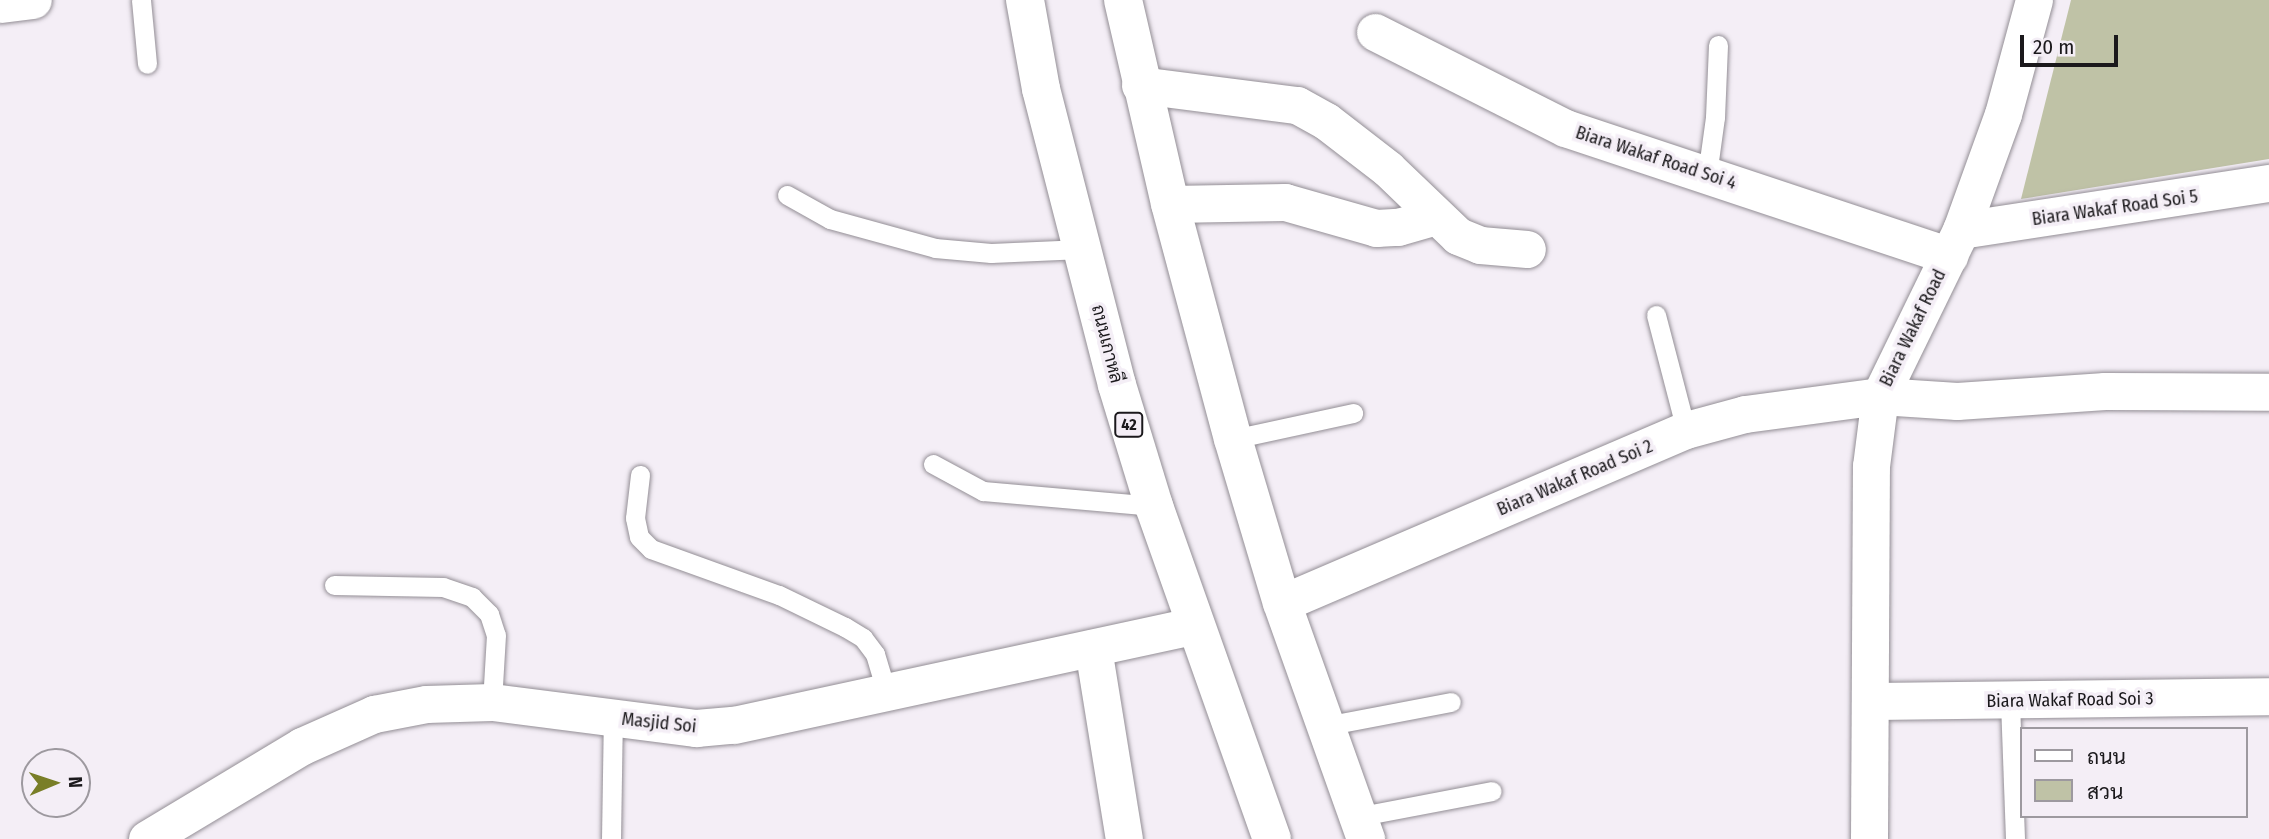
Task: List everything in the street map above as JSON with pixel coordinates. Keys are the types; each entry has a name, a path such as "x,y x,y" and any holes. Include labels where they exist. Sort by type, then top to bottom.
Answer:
{"highway":[{"name":"ถนนเกาหลี","path":"1025,0 1041,89 1082,249 1154,506 1272,839"},
{"path":"1123,0 1140,85 1233,439 1282,603 1361,828"}],"street":[{"path":"0,4 33,0"},
{"name":"Biara Wakaf Road","path":"1869,839 1872,701 1871,467 1880,396 1955,243 2003,114 2035,0"},
{"name":"Biara Wakaf Road Soi 4","path":"1375,32 1565,128 1707,175 1955,243"},
{"path":"1140,85 1297,105 1326,121 1388,169 1434,217 1458,236 1480,245 1527,249"},
{"name":"Biara Wakaf Road Soi 5","path":"1955,243 2269,183"},
{"path":"1170,204 1285,202 1376,228 1398,228 1434,217"},
{"name":"Biara Wakaf Road Soi 2","path":"1282,603 1686,430 1745,414 1880,396 1957,401 2105,391 2269,392"},
{"name":"Masjid Soi","path":"147,839 302,746 374,714 426,704 492,702 696,728 734,725 887,694 1195,625"},
{"path":"1093,648 1124,839"},
{"name":"Biara Wakaf Road Soi 3","path":"1872,701 2010,702 2269,696"}],"lane":[{"path":"141,0 147,64"},
{"path":"1707,175 1715,117 1718,45"},
{"path":"787,195 830,219 935,248 991,253 1082,249"},
{"path":"1656,315 1686,430"},
{"path":"1233,439 1353,413"},
{"path":"933,464 983,491 1154,506"},
{"path":"640,475 635,518 639,537 652,550 779,595 863,638 875,654 887,694"},
{"path":"334,584 443,587 472,597 489,614 496,635 492,702"},
{"path":"1325,726 1451,702"},
{"path":"2010,702 2015,839"},
{"path":"611,839 613,718"},
{"path":"1361,828 1492,791"}],"green space":[{"path":"2071,0 2269,0 2269,159 2021,199"}]}
